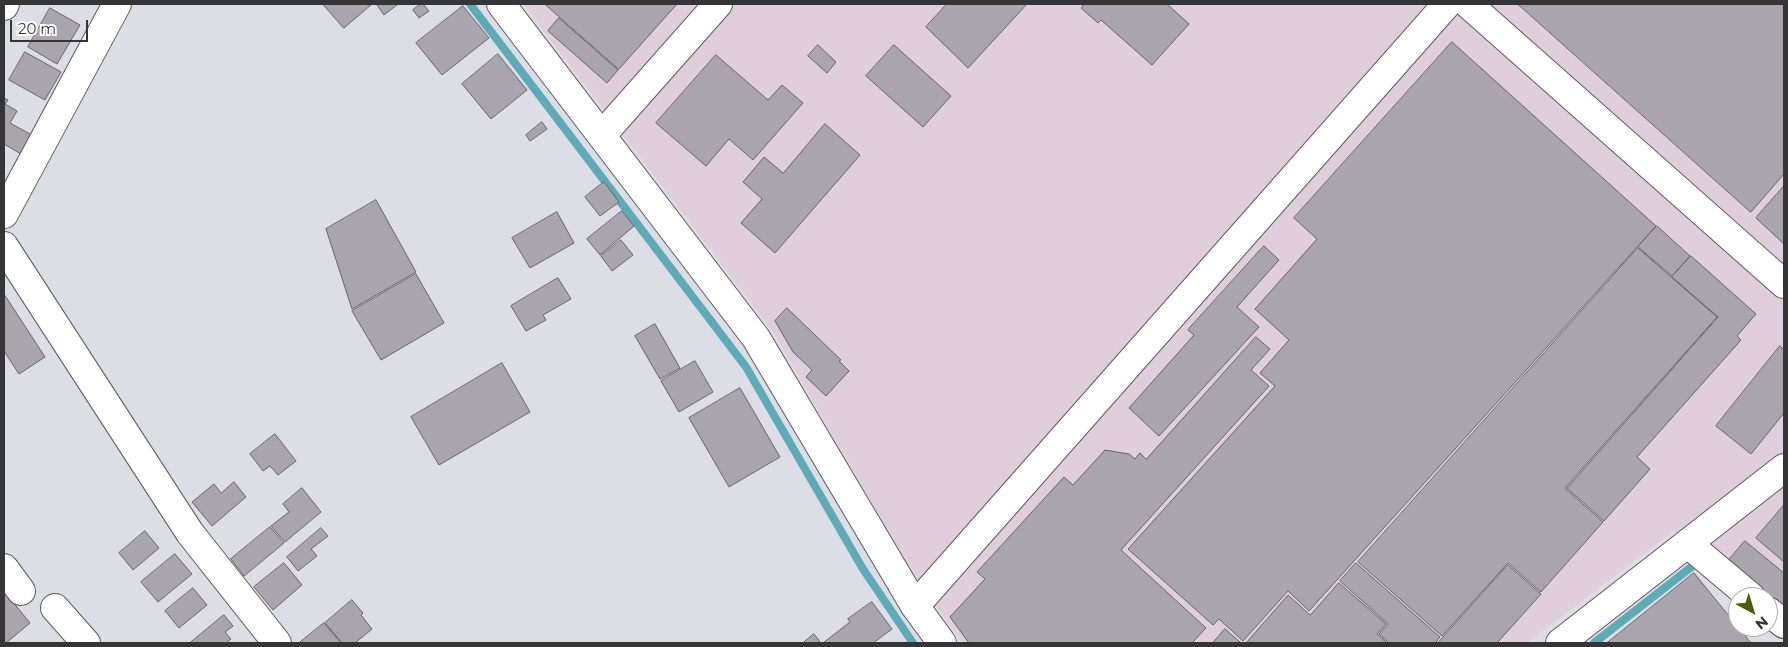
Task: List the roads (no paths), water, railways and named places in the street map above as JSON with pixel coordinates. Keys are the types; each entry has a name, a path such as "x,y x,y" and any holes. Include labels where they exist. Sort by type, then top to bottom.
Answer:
{"street":[{"path":"4,214 117,4"},
{"path":"500,4 756,338 915,606 942,643"},
{"path":"602,135 718,4"},
{"path":"915,606 1447,4"},
{"path":"1468,4 1784,284"},
{"path":"4,246 190,533 277,643"},
{"path":"1560,643 1784,468"},
{"path":"1688,544 1740,587"},
{"path":"4,568 21,591"},
{"path":"55,608 86,643"}],"waterway":[{"path":"470,4 746,367 863,569 913,643"},
{"path":"1594,643 1699,561"}]}
